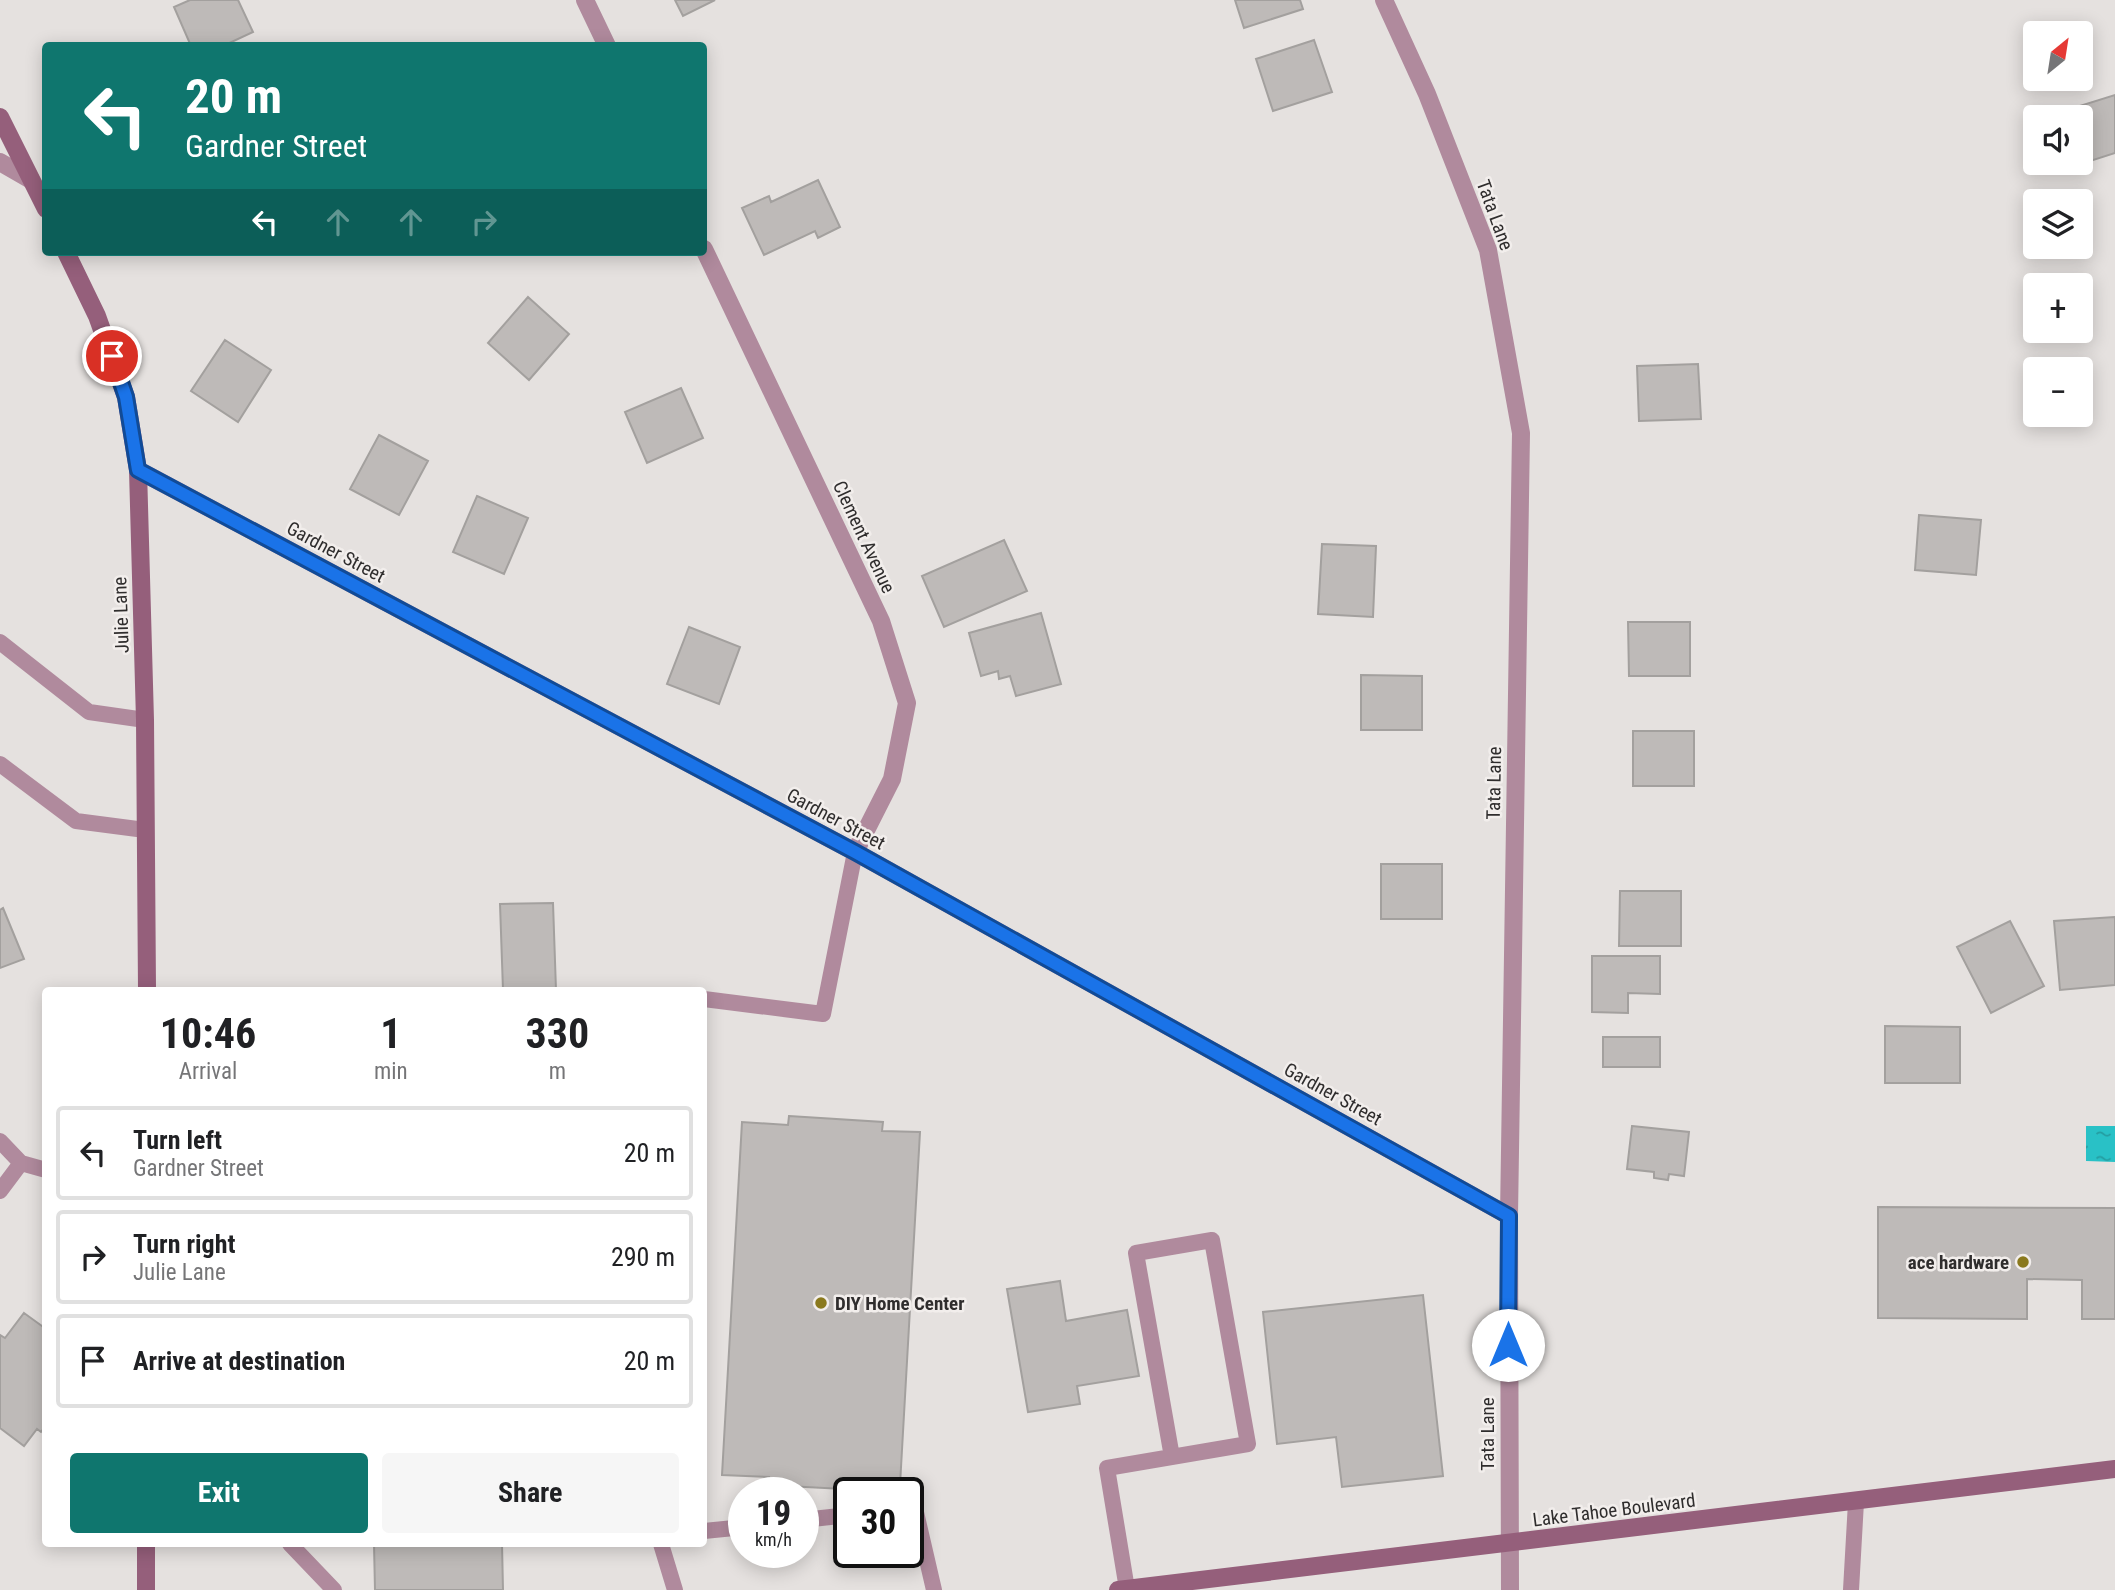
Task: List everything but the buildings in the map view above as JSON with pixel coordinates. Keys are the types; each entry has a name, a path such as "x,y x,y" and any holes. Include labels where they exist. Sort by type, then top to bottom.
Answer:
{"main road":[{"path":"0,117 42,201"},
{"name":"Julie Lane","path":"68,256 97,316 126,397 138,470 145,720 147,987"},
{"name":"Lake Tahoe Boulevard","path":"1123,1590 1180,1586 2115,1469"},
{"path":"146,1547 146,1590"}],"street":[{"path":"585,0 605,42"},
{"name":"Tata Lane","path":"1384,0 1427,93 1488,250 1521,433 1509,1216 1510,1590"},
{"path":"0,162 31,180"},
{"name":"Clement Avenue","path":"707,255 881,621 907,703 892,779 855,852"},
{"name":"Gardner Street","path":"138,470 855,852 1509,1216"}],"lane":[{"path":"0,642 89,712 145,720"},
{"path":"0,764 76,821 145,830"},
{"path":"707,999 823,1014 855,852"},
{"path":"0,1141 21,1163 42,1169"},
{"path":"0,1191 21,1163"},
{"path":"1123,1590 1107,1468 1172,1457 1248,1444 1212,1240 1136,1253 1172,1457"},
{"path":"1851,1590 1856,1502"},
{"path":"707,1531 728,1529"},
{"path":"293,1547 334,1590"},
{"path":"662,1547 675,1590"},
{"path":"924,1547 934,1590"}],"water":[{"path":"2086,1126 2115,1126 2115,1162 2086,1161"}],"place":[{"name":"ace hardware","path":"2023,1262"},
{"name":"DIY Home Center","path":"821,1303"}],"route":[{"path":"112,356 126,397 138,470 855,852 1509,1216 1508,1345"}]}
